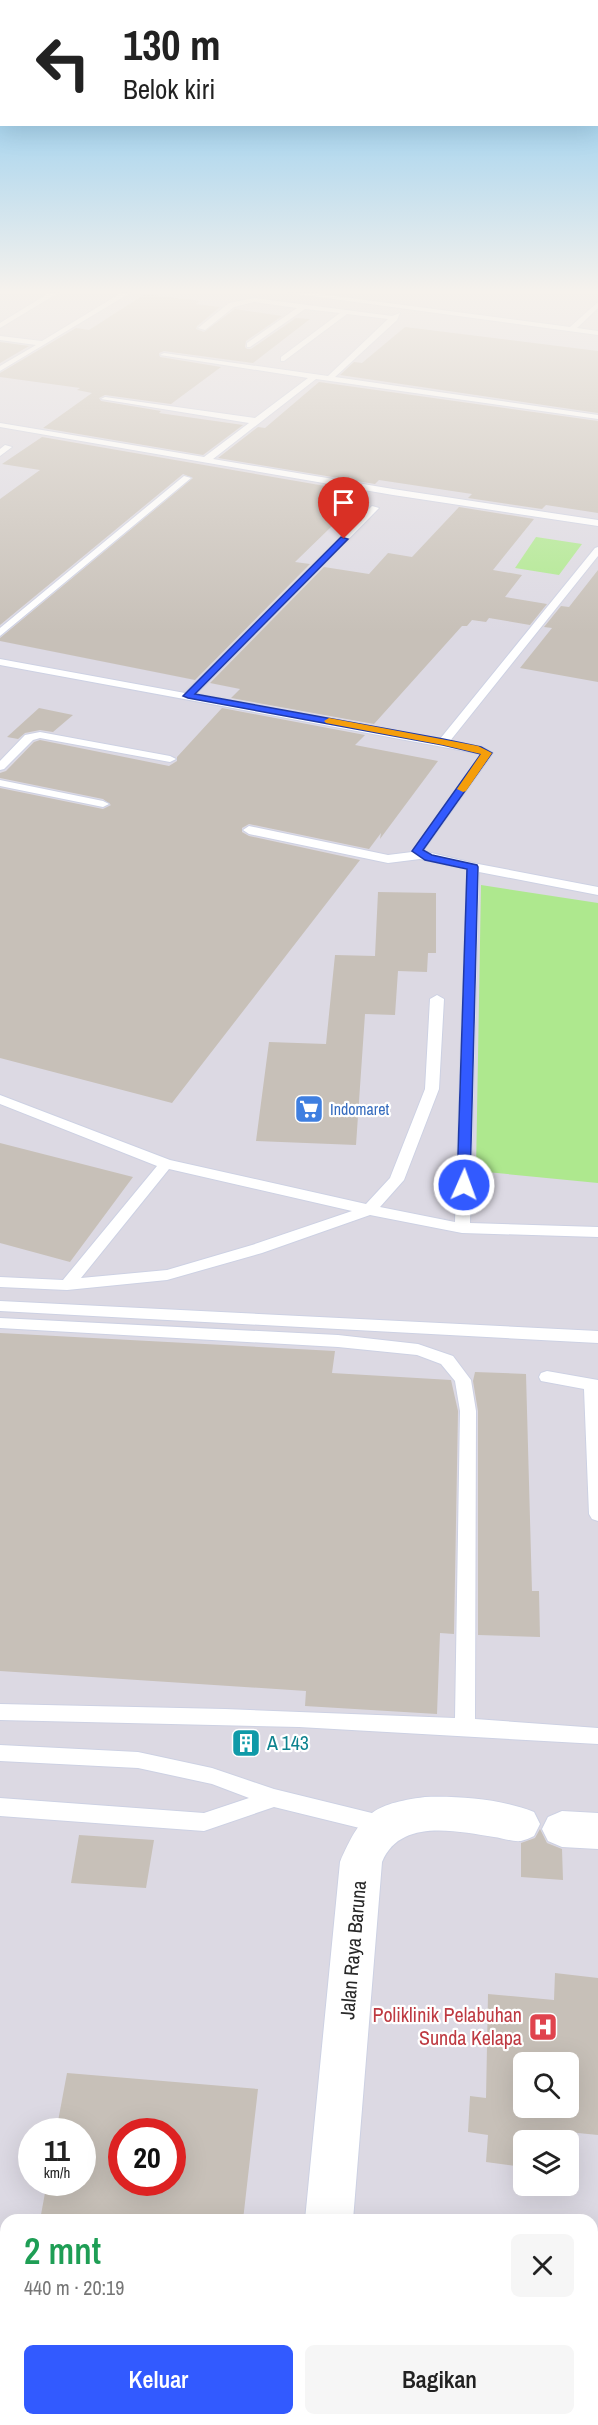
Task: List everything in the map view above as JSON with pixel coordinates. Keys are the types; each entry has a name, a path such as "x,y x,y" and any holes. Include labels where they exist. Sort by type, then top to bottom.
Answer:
{"street":[{"path":"386,1825 408,1818 445,1812 520,1824"},
{"name":"Jalan Raya Baruna","path":"330,2214 361,1862 374,1835 386,1825"}],"lane":[{"path":"156,406 255,420"},
{"path":"207,459 274,406"},
{"path":"524,406 598,417"},
{"path":"0,424 393,492 598,523"},
{"path":"0,633 187,478"},
{"path":"188,696 375,508"},
{"path":"443,742 598,549"},
{"path":"0,662 443,742 487,753 417,851 420,855"},
{"path":"0,766 29,737 34,735 170,759"},
{"path":"0,783 103,804"},
{"path":"249,830 388,859 420,855 598,891"},
{"path":"462,1228 473,867"},
{"path":"0,1282 67,1285 167,1275 257,1249 369,1210 398,1180 432,1089 437,999"},
{"path":"0,1099 166,1164 369,1210 462,1228 598,1232"},
{"path":"67,1285 166,1164"},
{"path":"0,1306 598,1337"},
{"path":"0,1323 338,1341 418,1350 447,1360 463,1380 468,1411 465,1725"},
{"path":"547,1377 574,1380 595,1386 598,1514"},
{"path":"0,1712 242,1716 465,1725 598,1736"},
{"path":"0,1753 138,1760 212,1776 274,1798 386,1825"},
{"path":"0,1807 204,1822 274,1798"}],"shaded area":[{"path":"0,406 598,406 598,2214 0,2214"}],"green space":[{"path":"536,537 582,544 559,575 515,568"},
{"path":"481,885 598,903 598,1183 476,1171"}],"building":[{"path":"74,406 132,406 161,411 159,413 243,425 203,455 43,428"},
{"path":"291,406 492,406 598,421 598,513 546,505 542,509 468,498 472,494 379,480 375,484 218,458 258,427 265,428"},
{"path":"552,406 598,406 598,413"},
{"path":"42,437 366,493 295,562 310,564 195,680 0,641 0,638 193,478 183,474 0,625 0,499 40,470 2,464"},
{"path":"459,507 534,519 493,570 522,575 505,597 547,604 530,625 489,618 486,622 472,620 467,626 462,626 374,724 231,698 240,689 210,683 324,567 369,574 388,553 412,557"},
{"path":"598,570 598,682 520,668 552,628 544,627 561,606 569,607"},
{"path":"39,708 73,715 53,732 40,730 25,733 18,739 7,737"},
{"path":"222,708 365,735 355,745 438,761 380,839 381,833 369,849 249,824 242,828 242,832 249,836 360,860 172,1103 0,1058 0,788 103,809 111,805 103,799 0,778 0,773 6,771 34,742 40,740 169,766 177,761 177,757"},
{"path":"378,892 436,893 436,953 428,953 427,972 398,971 395,1015 365,1014 356,1145 256,1141 269,1042 326,1044 335,955 375,956"},
{"path":"0,1143 133,1177 70,1262 0,1243"},
{"path":"0,1333 335,1351 332,1373 451,1380 458,1411 454,1634 440,1633 437,1714 305,1706 306,1691 0,1671"},
{"path":"475,1372 526,1374 532,1591 539,1591 540,1637 478,1635 478,1411 473,1381"},
{"path":"540,1829 547,1843 562,1849 563,1880 521,1877 521,1843 535,1838"},
{"path":"79,1835 154,1840 146,1888 71,1883"},
{"path":"555,1973 598,1978 598,2135 579,2133 579,2130 513,2130 513,2166 486,2162 488,2135 468,2132 470,2096 486,2098 488,1994 554,2000"},
{"path":"67,2073 258,2089 244,2214 41,2214 44,2196 96,2196 96,2118 59,2118"}],"slow traffic":[{"path":"329,721 478,749 487,753 463,789"}],"place":[{"name":"Indomaret","path":"309,1109"},
{"name":"A 143","path":"246,1743"},
{"name":"Poliklinik Pelabuhan Sunda Kelapa","path":"543,2027"}],"route":[{"path":"344,539 188,696 443,742 487,753 417,851 420,855 473,867 464,1185"}]}
